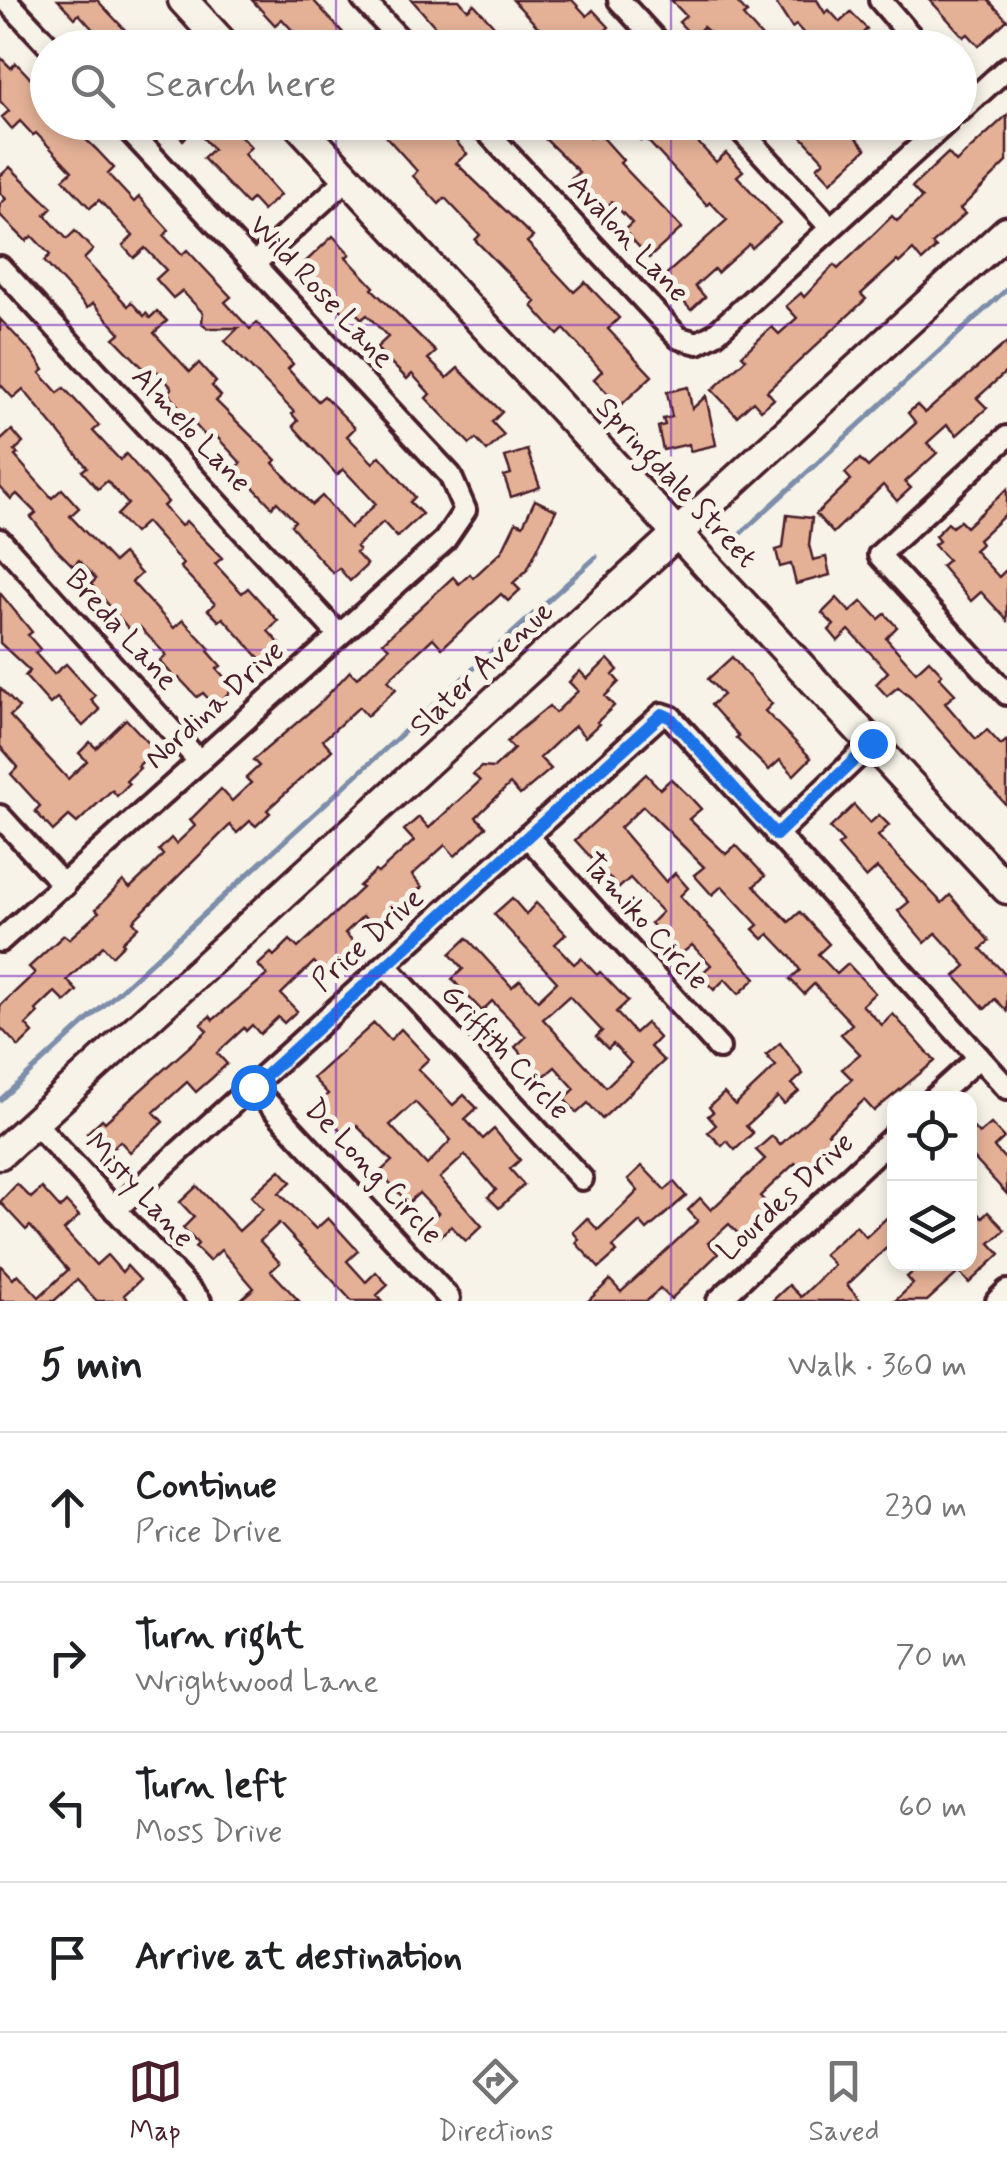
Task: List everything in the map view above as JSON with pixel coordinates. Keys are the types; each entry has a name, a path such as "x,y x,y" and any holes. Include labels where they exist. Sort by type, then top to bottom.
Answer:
{"street":[{"path":"6,0 34,30"},
{"path":"183,0 210,30"},
{"path":"363,0 391,30"},
{"path":"620,0 648,30"},
{"path":"880,0 906,30"},
{"path":"977,91 1007,68"},
{"name":"Wild Rose Lane","path":"138,140 450,475 465,510"},
{"name":"Springdale Street","path":"313,140 1007,890"},
{"name":"Avalon Lane","path":"495,140 679,338 698,342 715,334 831,228"},
{"path":"750,140 831,228 927,140"},
{"path":"254,264 348,178"},
{"name":"Slater Avenue","path":"0,1154 1007,230"},
{"name":"Almelo Lane","path":"0,267 338,634"},
{"path":"1007,437 879,555 1007,694"},
{"name":"Nordina Drive","path":"0,941 444,542 465,510"},
{"name":"Breda Lane","path":"0,540 198,760"},
{"name":"Price Drive","path":"114,1210 662,714 671,718 776,835"},
{"path":"872,743 776,835 1007,1088"},
{"path":"0,816 64,886"},
{"name":"Tamiko Circle","path":"526,836 719,1048"},
{"name":"Griffith Circle","path":"385,965 582,1179"},
{"path":"942,1091 979,1057"},
{"name":"De Long Circle","path":"253,1087 450,1298"},
{"name":"Misty Lane","path":"34,1122 200,1301"},
{"name":"Lourdes Drive","path":"718,1301 887,1143"},
{"path":"997,1301 1007,1292"}],"building":[{"path":"58,0 97,0 125,30 93,30 79,14 75,18"},
{"path":"252,0 313,0 340,30 292,30 282,19 275,25"},
{"path":"412,0 459,0 468,10 474,4 498,30 438,30"},
{"path":"513,0 572,0 587,16 593,10 609,27 606,30 540,30"},
{"path":"671,0 735,0 756,30 686,30 679,22 686,16"},
{"path":"774,0 817,0 825,13 829,10 840,22 851,12 867,29 801,30 796,25 792,28"},
{"path":"930,0 988,0 1007,20 979,46 977,30 958,30"},
{"path":"0,57 11,68 16,63 30,78 30,132 20,121 12,129 2,117 9,111 0,101"},
{"path":"1007,115 1007,162 960,209 965,214 932,244 936,248 922,261 913,250 897,261 861,294 866,299 767,391 774,399 761,410 753,401 737,416 712,390 746,359 742,355 772,327 779,334 797,318 786,306 801,293 804,297 834,265 838,269 892,216 897,221 922,198 912,187 948,153 956,162"},
{"path":"43,140 86,140 96,149 114,168 108,174 134,202 139,197 169,230 164,236 182,255 187,250 231,297 225,302 250,329 257,323 293,364 288,369 307,390 318,401 324,396 355,428 347,436 373,463 380,456 415,497 410,502 422,514 397,537 383,522 356,547 356,553 367,565 350,581 339,568 333,573 291,525 295,521 277,502 272,507 236,469 241,463 216,436 210,441 180,408 168,392 172,388 155,369 149,374 114,338 120,333 93,303 87,308 44,261 50,255 32,236 26,241 0,215 0,204 6,199 0,193 0,176 10,167 52,208 45,215 67,239 75,231 93,250 84,259 128,306 131,302 150,318 157,311 167,321 154,333 190,372 199,363 216,382 212,386 221,396 216,401 276,460 273,463 312,505 322,496 350,528 376,504 343,469 337,475 293,426 298,421 294,412 225,341 238,328 207,328 202,323 203,313 182,291 173,298 156,279 166,270 145,248 134,258 123,246 133,236 99,200 90,208 63,179 72,171"},
{"path":"205,140 244,140 251,147 244,154 280,195 263,211 252,199 247,204 203,158 213,149"},
{"path":"389,140 455,140 467,154 456,163 533,237 527,242 574,292 585,282 619,318 608,329 652,376 620,406 594,379 602,371 564,329 558,335 532,306 536,302 475,240 480,235 445,198 439,204 413,176 417,171"},
{"path":"546,140 605,140 623,160 620,163 682,228 649,258 624,230 632,223 612,202 601,212 568,182 579,172"},
{"path":"647,140 696,140 716,162 726,153 743,171 737,176 780,223 752,248 749,244 717,273 714,269 695,286 705,297 691,310 662,278 727,220 710,202 707,205"},
{"path":"805,140 858,140 866,149 831,182 817,167 824,161"},
{"path":"333,236 350,254 346,257 372,289 436,352 428,359 447,378 458,368 502,412 492,422 504,435 487,451 476,439 470,444 426,398 430,394 412,374 407,379 376,348 388,337 367,315 362,319 350,307 344,313 301,266"},
{"path":"0,319 34,355 44,370 40,373 58,393 64,388 99,426 93,431 120,460 126,454 168,502 163,506 181,526 186,521 222,558 215,564 242,593 248,588 278,621 268,631 281,645 263,662 223,618 219,621 208,610 215,604 146,522 134,533 117,515 128,504 107,481 98,489 82,471 87,467 23,389 13,398 0,384"},
{"path":"1007,342 1007,371 977,398 987,408 957,435 947,425 927,443 937,453 905,482 911,488 897,501 883,485 833,533 816,514 851,480 845,473 860,459 868,467 916,423 908,413 917,405 925,413"},
{"path":"688,387 692,409 706,396 716,445 690,451 689,444 663,450 658,427 665,425 663,419 672,417 667,392"},
{"path":"12,430 23,443 14,451 18,454 15,456 52,498 62,489 79,508 70,516 114,562 123,554 141,574 132,582 174,628 183,620 210,649 221,666 217,669 234,688 215,706 203,693 197,697 177,680 160,661 166,655 140,627 133,634 91,584 96,579 79,560 73,566 56,549 31,517 36,513 17,494 11,499 0,487 0,441"},
{"path":"527,450 540,487 511,497 504,476 511,474 505,457"},
{"path":"1007,489 1007,513 978,540 981,544 974,550 999,577 1007,569 1007,620 981,592 971,601 941,566 948,560 934,545 939,541 935,536 948,523 952,527 960,521 966,527"},
{"path":"535,500 556,510 527,570 513,583 520,590 508,601 501,594 442,648 433,638 388,680 396,689 367,716 359,707 323,740 332,750 267,810 270,813 256,826 250,821 237,833 230,825 133,921 138,927 112,956 103,946 67,980 77,991 65,1002 55,992 36,1010 38,1013 26,1025 33,1033 19,1047 0,1027 0,1006 35,973 29,967 64,935 69,939 99,912 96,909 123,881 130,888 163,855 159,850 171,838 176,844 195,826 190,820 221,789 232,801 251,783 246,778 259,766 253,760 320,703 350,671 357,678 389,648 383,642 453,577 459,584 470,574 473,578 502,551 516,522 523,525"},
{"path":"787,515 812,518 809,545 813,560 826,557 830,575 796,584 791,564 780,567 776,550 783,548"},
{"path":"0,593 32,632 28,635 40,649 35,653 54,674 66,664 95,696 91,700 100,710 83,726 57,698 50,704 25,676 30,671 0,643"},
{"path":"837,598 850,612 862,601 879,619 885,614 897,627 886,638 916,672 929,660 942,674 939,677 955,694 945,703 976,739 987,730 1001,745 1007,740 1007,806 911,698 898,687 887,696 876,684 888,672 849,630 838,641 829,630 834,625 822,613"},
{"path":"732,657 772,704 765,711 811,758 794,775 780,760 769,770 736,738 739,736 711,705 723,695 708,679"},
{"path":"608,659 618,670 613,675 619,682 605,696 614,706 599,724 585,737 575,726 560,739 540,758 551,769 520,795 510,784 476,817 486,827 455,856 445,845 412,875 422,887 375,928 363,916 345,933 356,944 325,974 314,962 281,994 297,1011 284,1023 278,1017 260,1034 252,1025 246,1031 244,1028 217,1053 227,1064 212,1078 196,1092 187,1082 154,1112 163,1122 130,1152 120,1141 106,1154 87,1133 102,1119 105,1122 207,1031 201,1024 210,1016 213,1020 267,975 258,965 271,953 274,956 290,940 298,948 375,871 378,873 414,841 404,830 419,817 429,828 480,781 473,774 481,767 494,768 514,749 507,742 515,734 549,706 555,713 578,691 569,682 580,671 587,679"},
{"path":"0,688 19,708 10,716 68,779 87,761 79,753 90,742 96,748 126,719 155,750 117,796 112,790 77,823 69,816 53,831 35,811 40,806 11,774 18,767 0,746"},
{"path":"646,774 660,789 671,779 701,809 689,819 726,854 736,845 765,876 754,886 789,922 800,912 829,944 818,954 837,974 848,964 875,993 862,1005 882,1025 893,1014 935,1061 898,1091 887,1091 887,1100 874,1111 864,1100 828,1133 838,1143 806,1174 795,1163 760,1196 769,1206 753,1221 758,1227 744,1240 729,1224 708,1243 718,1254 671,1299 660,1288 647,1301 588,1301 610,1280 621,1292 698,1221 688,1210 700,1198 711,1210 765,1159 756,1150 772,1136 780,1145 852,1079 842,1069 860,1054 841,1034 852,1024 814,984 804,994 790,979 800,970 790,956 769,934 763,939 753,929 758,925 722,886 712,895 694,875 704,867 643,806 620,828 666,882 675,873 688,888 680,896 756,978 739,994 725,979 714,990 700,975 711,965 692,945 680,955 651,923 662,912 630,878 619,888 575,840"},
{"path":"854,805 870,823 879,815 889,825 878,836 942,903 950,895 989,941 981,949 1007,976 1007,1011 995,999 985,1009 955,976 966,966 936,933 925,943 898,911 909,902 877,868 866,878 838,846 843,842 830,828"},
{"path":"512,898 526,914 536,903 566,934 555,944 574,964 581,958 597,975 600,972 628,1001 616,1012 635,1033 646,1023 659,1038 650,1047 664,1061 602,1119 588,1103 577,1113 564,1099 575,1089 555,1067 543,1077 515,1047 526,1037 507,1016 492,1001 482,1011 452,979 463,969 450,954 467,938 512,987 520,980 538,1000 557,982 494,914","holes":["569,996 602,1031 596,1037 608,1049 613,1044 631,1063 606,1087 543,1019"]},
{"path":"374,1023 390,1040 401,1029 429,1059 418,1069 453,1105 464,1095 477,1108 465,1119 483,1139 494,1129 520,1160 510,1169 524,1185 499,1208 488,1197 496,1190 465,1155 440,1178 482,1226 466,1241 451,1226 439,1237 427,1223 438,1213 419,1193 408,1203 380,1172 392,1161 357,1126 345,1136 318,1103 328,1094 313,1078","holes":["415,1102 451,1140 427,1165 390,1125"]},
{"path":"780,1043 803,1074 792,1084 799,1091 784,1104 778,1097 746,1126 753,1133 735,1150 727,1141 722,1146 708,1132 716,1125 708,1116 713,1112 709,1107 724,1093 735,1105 776,1066 766,1055"},
{"path":"991,1124 1004,1138 994,1147 1007,1161 1007,1194 977,1162 977,1132"},
{"path":"642,1166 665,1190 674,1182 686,1196 647,1230 640,1222 613,1247 617,1252 599,1268 576,1243 579,1239 573,1232 587,1218 598,1230 638,1191 628,1179"},
{"path":"280,1170 291,1182 279,1193 316,1229 328,1218 358,1251 347,1261 366,1282 376,1272 388,1285 377,1295 382,1301 352,1301 279,1223 260,1241 280,1263 271,1271 299,1301 239,1301 254,1288 221,1250 209,1261 195,1247 198,1244 183,1228 194,1217 180,1202 197,1186 239,1231 263,1209 251,1196"},
{"path":"17,1184 31,1198 42,1188 60,1208 66,1202 79,1216 64,1230 96,1265 107,1255 122,1272 127,1266 140,1280 124,1295 130,1301 97,1301 77,1280 54,1301 0,1301 0,1265 13,1279 18,1274 39,1297 68,1270 30,1226 26,1230 0,1202"},
{"path":"988,1212 1005,1230 990,1243 1000,1254 969,1283 959,1272 927,1301 895,1301 913,1284 907,1277 914,1271 977,1271 977,1213 982,1218"},
{"path":"887,1218 887,1248 847,1285 861,1301 772,1301 789,1285 801,1297 834,1265 824,1254 856,1226 866,1237"}],"waterway":[{"path":"740,534 1007,289"},
{"path":"0,1100 596,557"}],"route":[{"path":"253,1087 662,714 671,718 776,835 872,743"}]}
